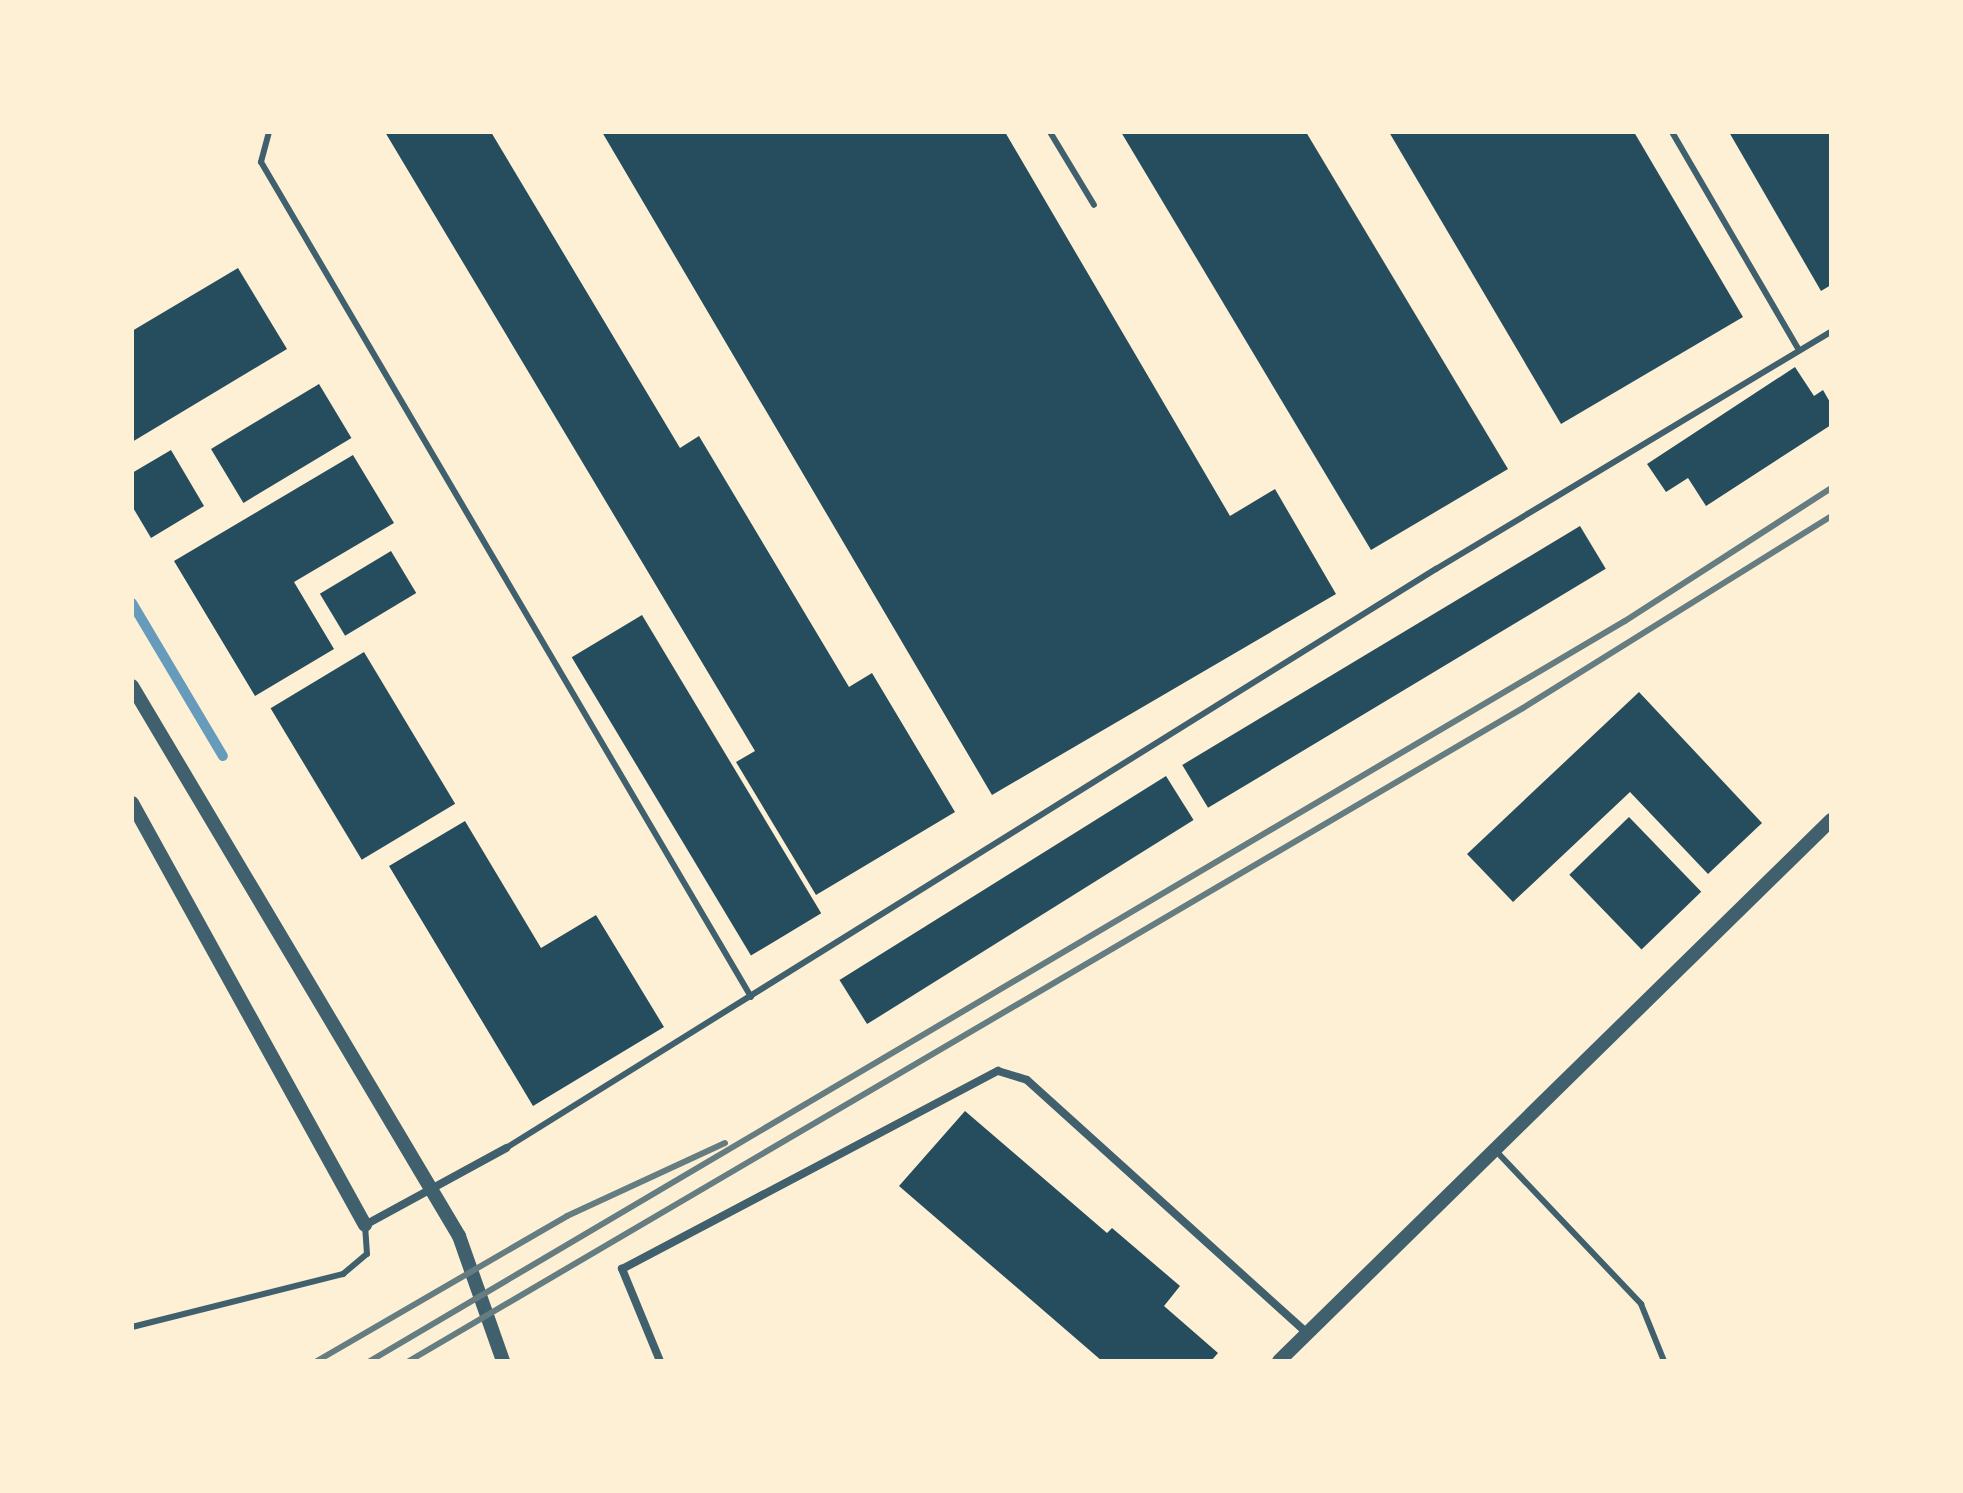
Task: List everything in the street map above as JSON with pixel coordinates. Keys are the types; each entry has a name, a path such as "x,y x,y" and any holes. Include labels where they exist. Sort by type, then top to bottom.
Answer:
{"street":[{"path":"132,686 459,1236 503,1361"},
{"path":"132,803 365,1225 506,1148"},
{"path":"1279,1361 1831,820"},
{"path":"660,1361 622,1269 998,1071 1027,1080 1308,1334"}],"lane":[{"path":"269,132 261,162 751,997"},
{"path":"1050,132 1094,205"},
{"path":"1672,132 1799,350"},
{"path":"506,1148 1436,569 1831,332"},
{"path":"1496,1151 1641,1304 1664,1361"},
{"path":"132,1327 343,1274 367,1254 365,1225"}],"building":[{"path":"385,132 491,132 680,448 699,436 849,687 872,673 955,812 816,895 736,762 755,751"},
{"path":"602,132 1005,132 1230,516 1275,489 1336,594 992,795"},
{"path":"1121,132 1306,132 1508,469 1371,550"},
{"path":"1389,132 1634,132 1743,317 1561,424"},
{"path":"1729,132 1831,132 1831,285 1821,291"},
{"path":"238,268 287,349 132,442 132,331"},
{"path":"1795,367 1814,396 1823,390 1831,404 1831,425 1706,506 1688,478 1666,492 1647,464"},
{"path":"319,384 351,438 243,503 211,449"},
{"path":"171,450 204,506 151,538 132,506 132,473"},
{"path":"353,455 394,523 294,582 334,649 255,696 174,561"},
{"path":"1580,526 1606,569 1208,808 1182,765"},
{"path":"391,551 416,593 345,636 320,594"},
{"path":"642,615 821,913 751,956 572,657"},
{"path":"364,652 455,804 362,860 271,708"},
{"path":"1639,692 1762,823 1708,874 1630,792 1513,902 1467,854"},
{"path":"1166,776 1194,820 867,1024 840,980"},
{"path":"1629,817 1701,892 1642,949 1569,875"},
{"path":"465,821 541,948 596,915 664,1027 533,1106 389,866"},
{"path":"965,1111 1107,1233 1112,1228 1180,1286 1164,1306 1218,1353 1211,1361 1102,1361 899,1186"}],"waterway":[{"path":"132,603 223,756"}],"railway":[{"path":"370,1361 1625,621 1831,488"},
{"path":"409,1361 1523,708 1831,516"},
{"path":"317,1361 567,1216 725,1143"}]}
